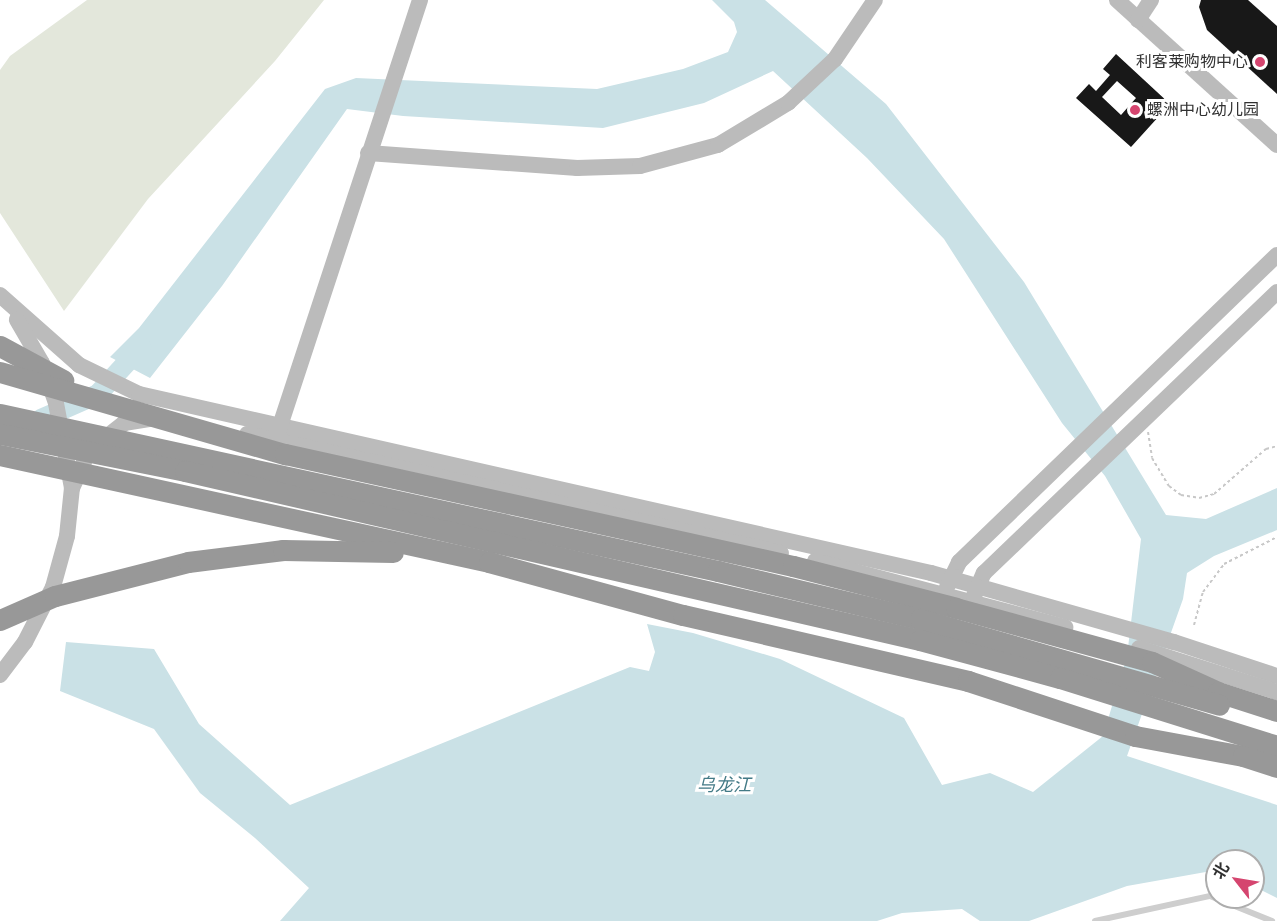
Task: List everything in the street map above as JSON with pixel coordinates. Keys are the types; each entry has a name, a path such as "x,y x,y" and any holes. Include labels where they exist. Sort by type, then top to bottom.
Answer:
{"highway":[{"path":"0,345 51,375 118,405"},
{"path":"0,372 285,454 793,566 924,599 1152,662 1218,692 1277,711"},
{"path":"0,414 684,563 920,619 1277,724"},
{"path":"0,434 185,471 920,640 1060,678 1277,746"},
{"path":"0,455 489,562 683,615 968,681 1135,736 1243,756 1277,768"},
{"path":"0,620 55,596 125,575 241,553 369,550 489,562"}],"street":[{"path":"278,433 380,116 420,0"},
{"path":"368,153 577,168 640,166 718,145 788,103 835,58 875,0"},
{"path":"1117,0 1277,145"},
{"path":"1138,20 1151,0"},
{"path":"948,586 959,562 1277,255"},
{"path":"975,594 984,573 1277,292"},
{"path":"0,295 79,365 139,394 278,433 724,539 948,586 1277,676"},
{"path":"0,295 47,376 62,428 72,488 67,536 53,587 25,642 0,675"},
{"path":"72,488 83,463 107,434 124,423 145,418 166,417 278,433"},
{"path":"1172,649 1277,692"}],"lane":[{"path":"1095,921 1210,896 1272,921"}],"path":[{"path":"1141,423 1151,435 1152,458 1169,486 1181,495 1199,498 1214,494 1266,449 1277,446"},
{"path":"1194,625 1203,592 1224,564 1277,537"}],"shaded area":[{"path":"87,0 324,0 275,61 148,199 64,311 0,213 0,70 10,56"}],"water":[{"name":"乌龙江","path":"712,0 765,0 886,104 1024,282 1166,515 1206,519 1277,488 1277,530 1214,556 1187,573 1183,599 1127,756 1277,805 1277,898 1265,892 1265,849 1205,849 1205,872 1127,886 1029,921 980,921 962,909 902,913 877,921 280,921 309,888 255,838 200,793 154,729 60,691 66,642 154,649 199,724 290,805 630,667 649,671 655,652 647,624 693,633 780,659 904,718 942,785 990,773 1033,792 1103,736 1127,656 1141,539 1105,476 1062,423 944,239 867,158 773,71 704,103 603,128 403,116 347,109 222,286 150,378 110,357 139,328 325,89 356,78 597,89 683,69 728,52 737,32 734,22"}],"building":[{"name":"利客莱购物中心","path":"1201,0 1248,0 1277,26 1277,94 1207,30 1199,7"},
{"path":"1116,54 1170,104 1131,147 1076,98 1089,84 1096,91 1110,75 1103,69","holes":["1117,81 1136,98 1121,115 1102,97"]}],"waterway":[{"path":"41,419 98,394 141,347"}],"place":[{"name":"利客莱购物中心","path":"1260,62"},
{"name":"螺洲中心幼儿园","path":"1135,110"}]}
